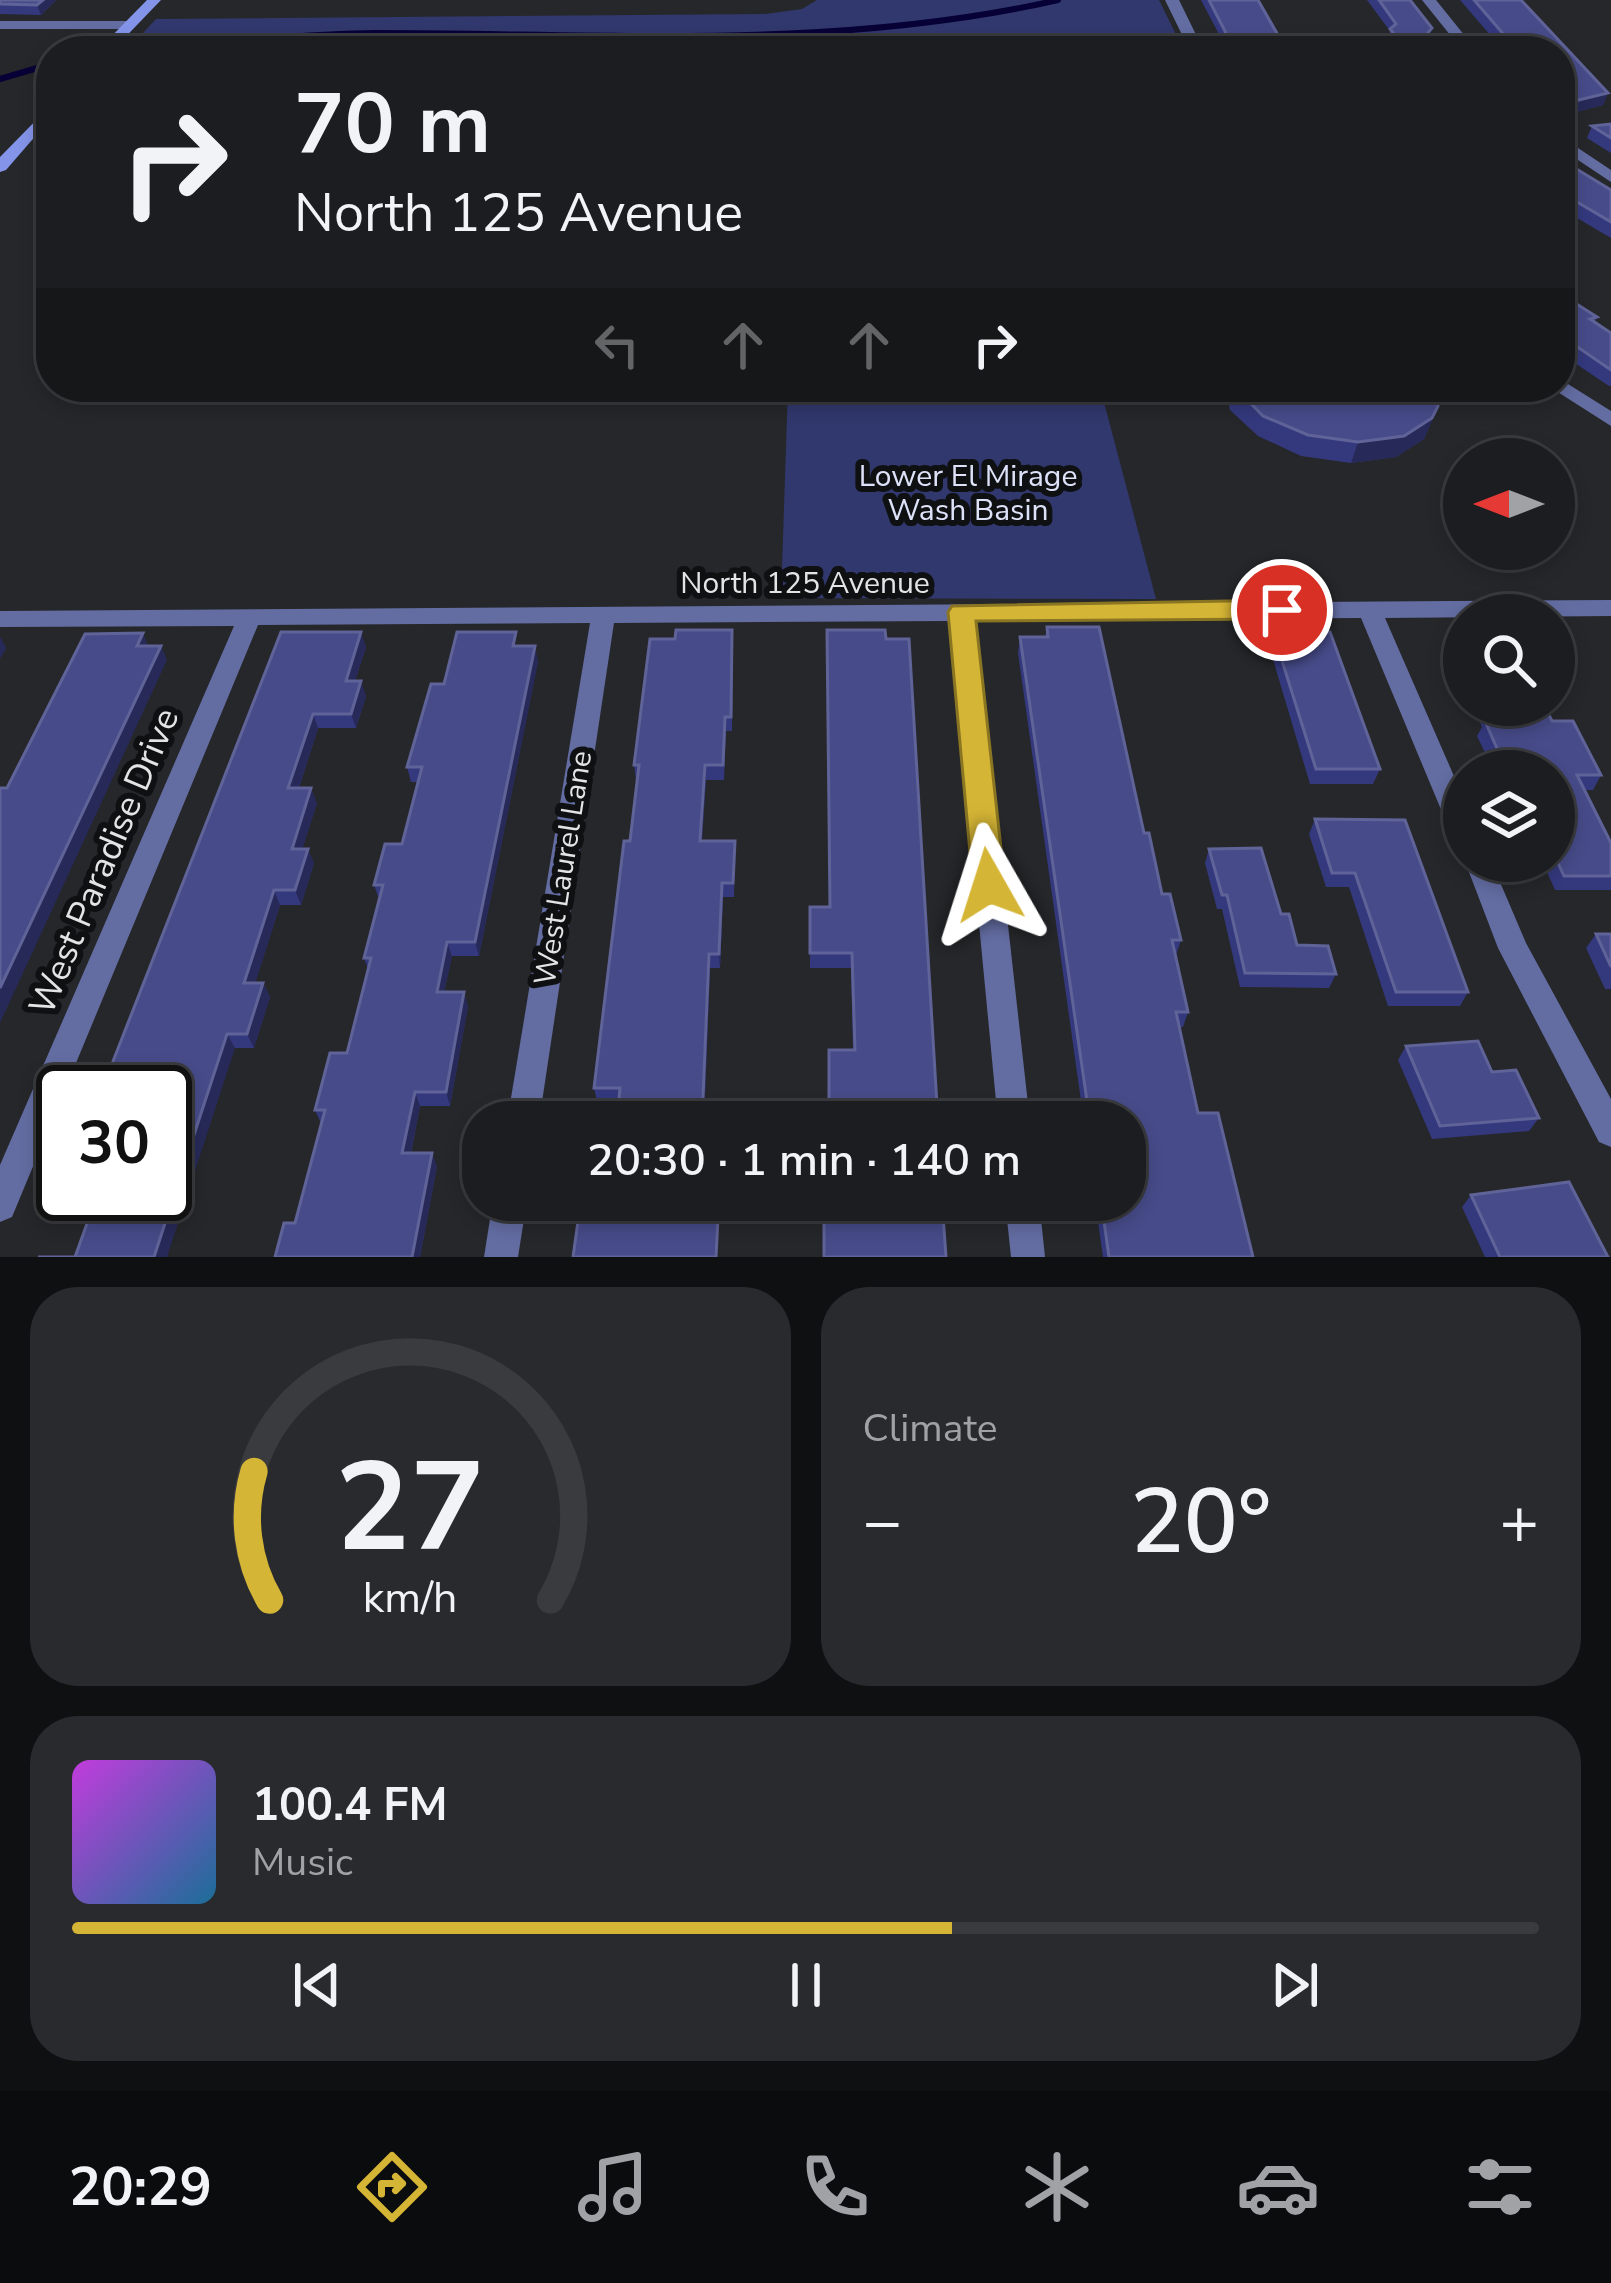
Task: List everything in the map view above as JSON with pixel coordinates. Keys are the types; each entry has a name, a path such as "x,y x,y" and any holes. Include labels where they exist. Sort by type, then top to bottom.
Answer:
{"main road":[{"path":"119,36 154,0"},
{"path":"0,167 36,127"}],"street":[{"path":"1172,0 1190,36"},
{"path":"1429,0 1458,36"},
{"path":"0,26 129,25"},
{"path":"1575,152 1611,177"},
{"path":"1575,396 1611,420"},
{"name":"North 125 Avenue","path":"0,619 1611,608"},
{"path":"1369,609 1443,782"},
{"path":"961,612 1012,1101"},
{"name":"West Laurel Lane","path":"526,1101 603,614"},
{"name":"West Paradise Drive","path":"0,1205 250,615"},
{"path":"1486,882 1513,948 1611,1131"},
{"path":"501,1257 507,1221"},
{"path":"1024,1221 1028,1257"}],"green space":[{"path":"817,0 1159,0 1177,36 140,36 156,19 765,14 802,9"},
{"name":"Lower El Mirage Wash Basin","path":"788,402 1104,402 1156,599 781,598"}],"building":[{"path":"0,0 43,0 37,5 0,4"},
{"path":"1209,0 1258,0 1278,36 1222,36 1226,33"},
{"path":"1379,0 1410,0 1432,28 1425,36 1396,36 1390,29 1396,24"},
{"path":"1474,0 1521,0 1555,36 1505,36"},
{"path":"1575,58 1608,93 1575,101"},
{"path":"1611,124 1611,138 1592,126"},
{"path":"1575,168 1611,190 1611,222 1575,201"},
{"path":"1575,303 1611,333 1611,370 1575,345"},
{"path":"1249,402 1437,402 1438,406 1432,418 1404,436 1358,442 1308,435 1263,416"},
{"path":"1047,627 1099,627 1144,833 1149,833 1162,894 1170,894 1181,940 1172,940 1188,1012 1176,1012 1198,1113 1218,1113 1253,1257 1109,1257 1104,1221 1146,1221 1146,1101 1087,1101 1020,637 1048,637"},
{"path":"676,630 732,630 731,717 725,717 723,765 705,765 700,841 735,841 733,883 722,883 719,954 709,954 703,1101 619,1101 620,1088 594,1088 624,841 630,841 650,639 675,639"},
{"path":"827,630 885,630 886,639 909,639 937,1101 829,1101 829,1050 855,1050 852,953 810,953 810,907 830,907"},
{"path":"281,632 361,632 346,681 361,681 351,714 313,714 288,788 311,788 292,849 308,849 295,890 274,890 244,983 263,983 247,1034 227,1034 192,1141 192,1065 112,1065"},
{"path":"457,632 516,632 513,646 535,646 475,942 447,942 437,992 464,992 446,1092 415,1092 402,1153 432,1153 412,1257 275,1257 284,1223 295,1223 325,1110 315,1110 330,1053 347,1053 383,885 374,885 385,844 402,844 422,767 407,767 431,684 444,684"},
{"path":"1273,632 1330,632 1380,769 1316,769"},
{"path":"143,633 137,646 161,646 0,988 0,788 7,788 85,634"},
{"path":"1575,725 1601,775 1577,775 1611,843 1611,876 1575,876 1575,750 1498,750 1487,726"},
{"path":"1315,819 1405,820 1468,992 1396,992 1355,873 1332,873"},
{"path":"1261,848 1281,914 1289,914 1297,945 1328,946 1336,974 1245,973 1227,895 1222,895 1209,849"},
{"path":"1596,934 1611,934 1611,967"},
{"path":"1478,1041 1492,1072 1516,1070 1539,1118 1440,1126 1406,1046"},
{"path":"1569,1182 1608,1257 1500,1257 1471,1195"},
{"path":"88,1221 166,1221 154,1257 75,1257"},
{"path":"578,1221 718,1221 716,1257 573,1257"},
{"path":"824,1221 943,1221 946,1257 824,1257"}],"waterway":[{"path":"719,36 889,27 1058,0"},
{"path":"304,36 633,36"},
{"path":"633,36 719,36"},
{"path":"0,79 36,68"}],"route":[{"path":"989,885 961,612 1282,610"}]}
